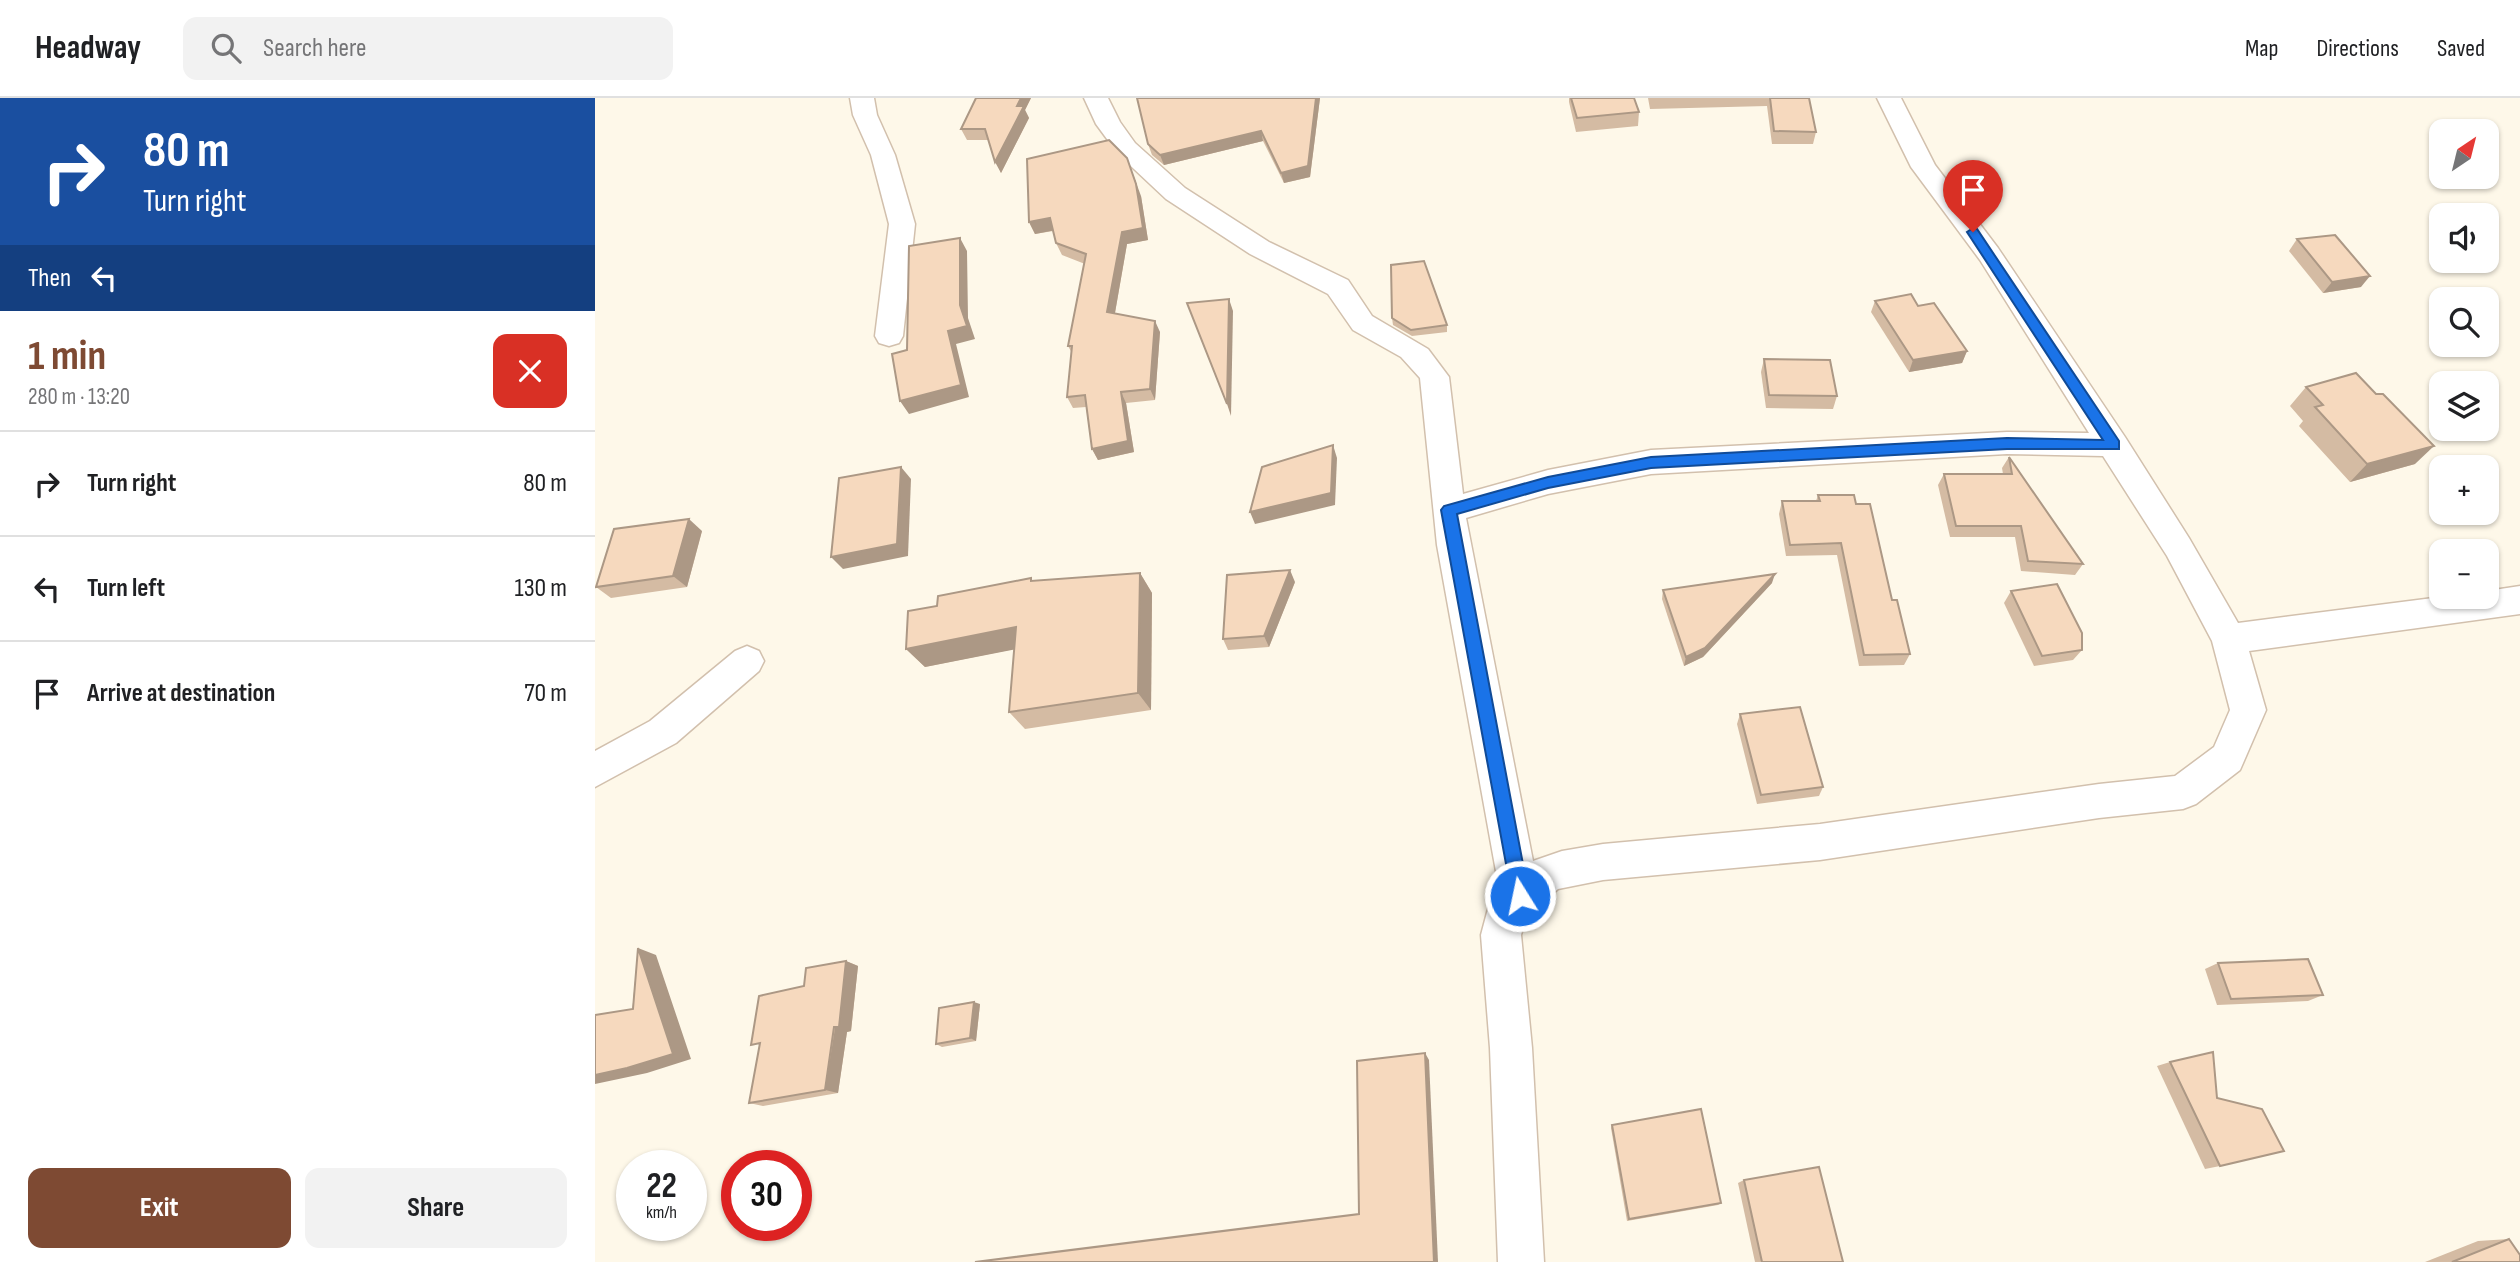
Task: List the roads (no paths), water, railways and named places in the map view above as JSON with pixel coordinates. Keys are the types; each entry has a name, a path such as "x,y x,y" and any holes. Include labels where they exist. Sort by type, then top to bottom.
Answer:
{"street":[{"path":"862,98 865,115 883,155 902,223 889,336"},
{"path":"1095,98 1101,114 1123,147 1157,178 1235,234 1337,286 1348,297 1356,319 1371,330 1410,347 1423,359 1434,377 1449,510 1520,896"},
{"path":"1521,1262 1511,1048 1501,935 1509,905 1545,875 1562,869 1604,862 1819,842 2099,801 2183,792 2227,758 2248,710 2229,639 2178,547 1989,254 1924,167 1889,98"},
{"path":"1449,510 1548,482 1651,462 2007,443 2114,445"},
{"path":"2229,639 2520,600"},
{"path":"595,770 663,732 747,661"}]}
